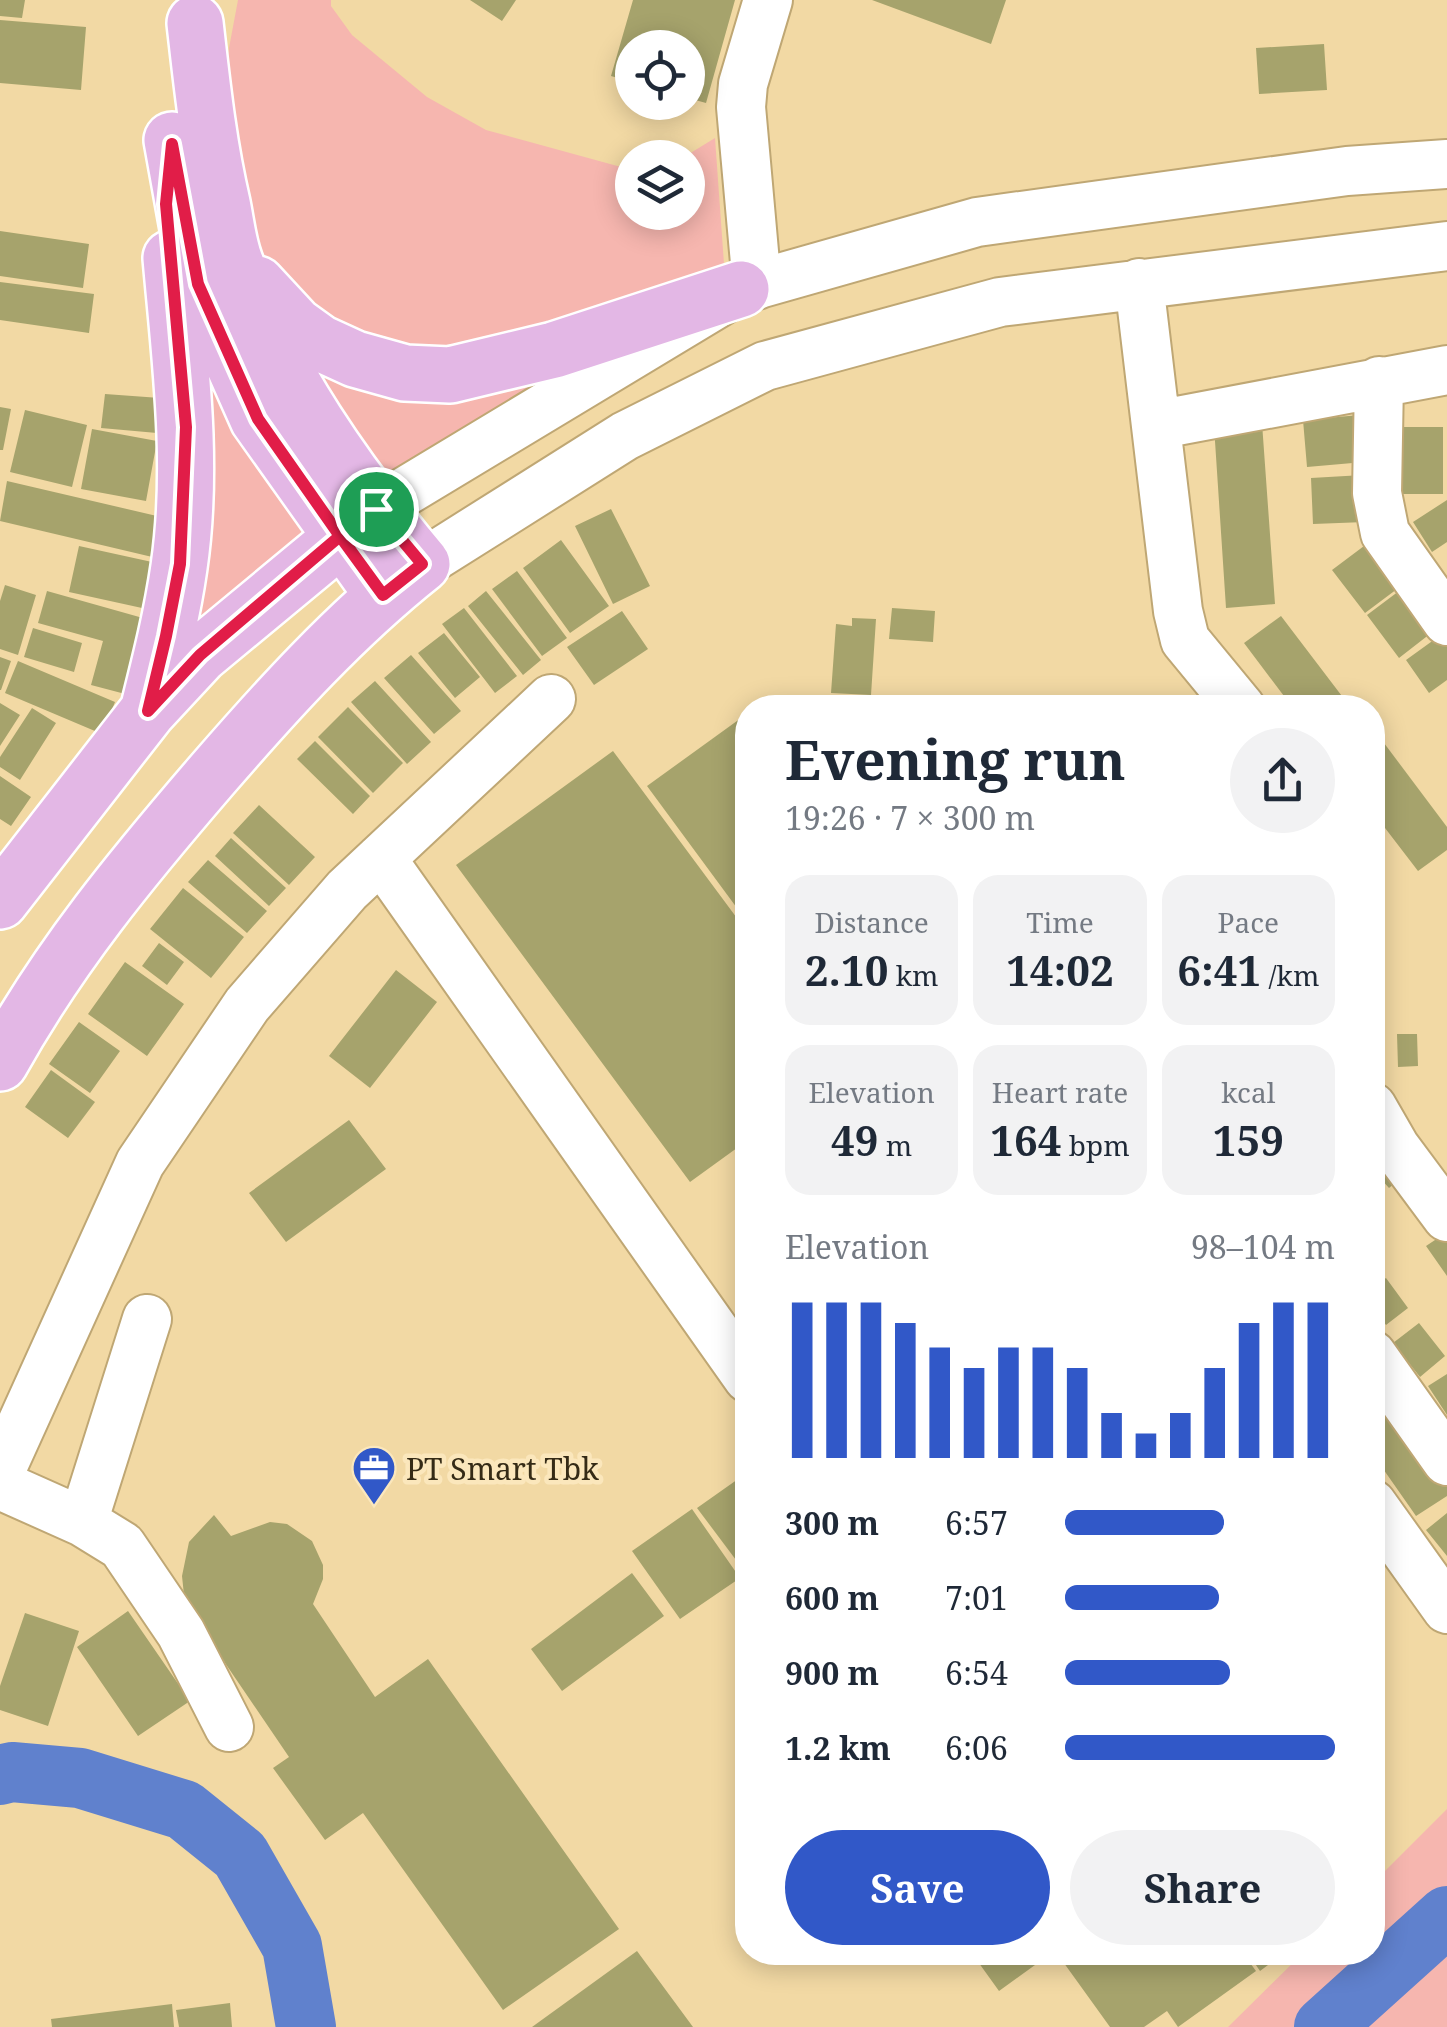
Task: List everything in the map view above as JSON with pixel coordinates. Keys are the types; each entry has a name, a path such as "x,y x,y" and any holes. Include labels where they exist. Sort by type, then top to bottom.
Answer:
{"main road":[{"path":"148,711 180,564 185,446 166,204 175,94 197,12"},
{"path":"197,12 207,136 234,260 273,348 315,423 358,523"},
{"path":"0,1063 37,997 119,883 278,698 402,580 358,523 258,419 198,284 172,144"},
{"path":"234,260 295,325 320,343 355,359 405,374 450,375 554,350 749,287"},
{"path":"0,901 148,711 200,655 358,523"}],"street":[{"path":"749,287 742,84 768,0"},
{"path":"358,523 749,287 977,222 1347,171 1447,164"},
{"path":"402,580 625,436 765,366 1000,302 1447,246"},
{"path":"1139,283 1178,611 1185,640 1230,695"},
{"path":"1156,425 1447,370"},
{"path":"1379,381 1379,514 1396,552 1447,622"},
{"path":"0,1472 140,1163 247,1005 347,890 550,699"},
{"path":"381,858 735,1360"},
{"path":"1385,1129 1447,1216"},
{"path":"83,1522 147,1319"},
{"path":"1385,1374 1447,1461"},
{"path":"0,1486 83,1522 122,1546 182,1633 229,1727"},
{"path":"1385,1522 1447,1609"}],"shaded area":[{"path":"238,0 331,0 331,6 352,35 427,97 486,130 615,165 615,230 705,230 705,144 715,138 725,278 741,289 376,509 234,260 224,104"},
{"path":"172,145 340,536 148,711 167,636"},
{"path":"1447,1809 1447,2027 1228,2027 1291,1965 1385,1965 1385,1871"}],"building":[{"path":"0,0 25,0 22,18 0,16"},
{"path":"470,0 516,0 502,21"},
{"path":"633,0 735,0 706,103 705,30 624,30"},
{"path":"872,0 1006,0 991,44"},
{"path":"0,20 86,27 81,90 0,83"},
{"path":"1324,44 1327,90 1259,94 1256,48"},
{"path":"0,231 89,244 83,288 0,276"},
{"path":"0,282 94,294 89,333 0,320"},
{"path":"105,394 160,398 157,433 101,428"},
{"path":"0,407 11,409 3,450 0,450"},
{"path":"25,410 87,425 72,487 10,472"},
{"path":"1360,415 1364,462 1307,467 1303,420"},
{"path":"1262,423 1275,604 1226,608 1214,426"},
{"path":"1398,427 1443,427 1443,494 1398,494"},
{"path":"92,429 157,441 146,501 81,489"},
{"path":"1363,475 1365,522 1313,524 1311,478"},
{"path":"7,481 174,520 165,560 0,521"},
{"path":"1447,500 1447,542 1432,552 1413,522"},
{"path":"611,509 650,586 613,604 575,526"},
{"path":"561,540 609,606 570,633 523,568"},
{"path":"1368,543 1401,586 1365,613 1332,570"},
{"path":"79,546 152,562 142,608 69,592"},
{"path":"517,571 567,638 542,656 492,589"},
{"path":"5,585 36,595 18,655 0,649 0,601"},
{"path":"1403,588 1435,630 1399,658 1367,615"},
{"path":"47,591 150,620 129,695 91,685 103,641 38,623"},
{"path":"486,591 541,660 523,675 468,606"},
{"path":"464,608 517,676 495,693 442,624"},
{"path":"892,608 935,611 933,642 889,639"},
{"path":"622,611 648,649 594,685 567,647"},
{"path":"1281,616 1341,695 1283,695 1244,643"},
{"path":"852,618 876,619 871,695 831,693 836,624 852,626"},
{"path":"33,628 82,643 74,672 24,657"},
{"path":"444,633 480,677 455,698 418,653"},
{"path":"1442,634 1447,641 1447,680 1429,693 1406,660"},
{"path":"411,655 461,711 434,734 384,678"},
{"path":"0,657 11,661 1,690 0,690"},
{"path":"18,661 115,702 102,734 5,693"},
{"path":"375,681 431,742 407,764 351,702"},
{"path":"0,703 20,715 0,746"},
{"path":"348,707 403,763 373,793 318,737"},
{"path":"32,708 56,723 20,780 0,767 0,757"},
{"path":"735,722 735,905 647,786"},
{"path":"315,741 370,796 353,814 297,759"},
{"path":"1385,744 1447,827 1447,850 1418,871 1385,828"},
{"path":"613,751 735,915 735,1149 690,1182 456,865"},
{"path":"0,776 31,797 11,826 0,819"},
{"path":"259,805 315,857 289,885 233,833"},
{"path":"231,838 286,888 269,906 215,856"},
{"path":"208,860 267,911 247,933 188,882"},
{"path":"183,888 244,937 211,978 150,929"},
{"path":"159,943 184,962 167,985 142,966"},
{"path":"125,962 184,1004 147,1056 88,1014"},
{"path":"396,970 437,1002 370,1088 329,1056"},
{"path":"79,1022 120,1051 90,1093 49,1064"},
{"path":"1397,1034 1417,1034 1418,1066 1398,1067"},
{"path":"51,1070 95,1102 68,1138 25,1107"},
{"path":"349,1120 386,1169 286,1242 249,1193"},
{"path":"1385,1159 1408,1172 1389,1188 1385,1184"},
{"path":"1447,1232 1447,1276 1426,1246"},
{"path":"1385,1279 1408,1308 1386,1325 1385,1324"},
{"path":"1419,1323 1445,1356 1420,1377 1393,1343"},
{"path":"1447,1374 1447,1415 1428,1386"},
{"path":"1385,1399 1447,1480 1447,1496 1416,1516 1385,1472"},
{"path":"735,1481 735,1559 697,1508"},
{"path":"692,1509 735,1571 735,1581 680,1619 632,1551"},
{"path":"1447,1513 1447,1556 1426,1530"},
{"path":"214,1515 231,1536 270,1522 287,1524 312,1541 323,1565 323,1579 313,1604 375,1697 428,1659 619,1929 503,2010 363,1813 325,1840 273,1768 289,1757 191,1613 184,1595 182,1576 189,1542"},
{"path":"632,1573 664,1616 562,1691 531,1649"},
{"path":"128,1611 190,1701 138,1736 77,1647"},
{"path":"25,1613 79,1631 48,1726 0,1710 0,1686"},
{"path":"637,1951 693,2027 532,2027"},
{"path":"980,1965 1035,1965 999,1991"},
{"path":"1065,1965 1252,1965 1256,1971 1178,2027 1167,2011 1144,2027 1110,2027"},
{"path":"230,2003 232,2027 179,2027 176,2010"},
{"path":"172,2004 174,2027 52,2027 51,2019"}],"waterway":[{"path":"0,1775 12,1772 80,1778 184,1810 240,1855 292,1946 306,2027"},
{"path":"1324,2027 1447,1916"}],"place":[{"name":"PT Smart Tbk","path":"374,1506"}],"route":[{"path":"376,509 340,536 258,419 198,284 172,144 166,204 186,427 180,564 148,711 200,655 340,536 383,595 422,564 376,509"}]}
